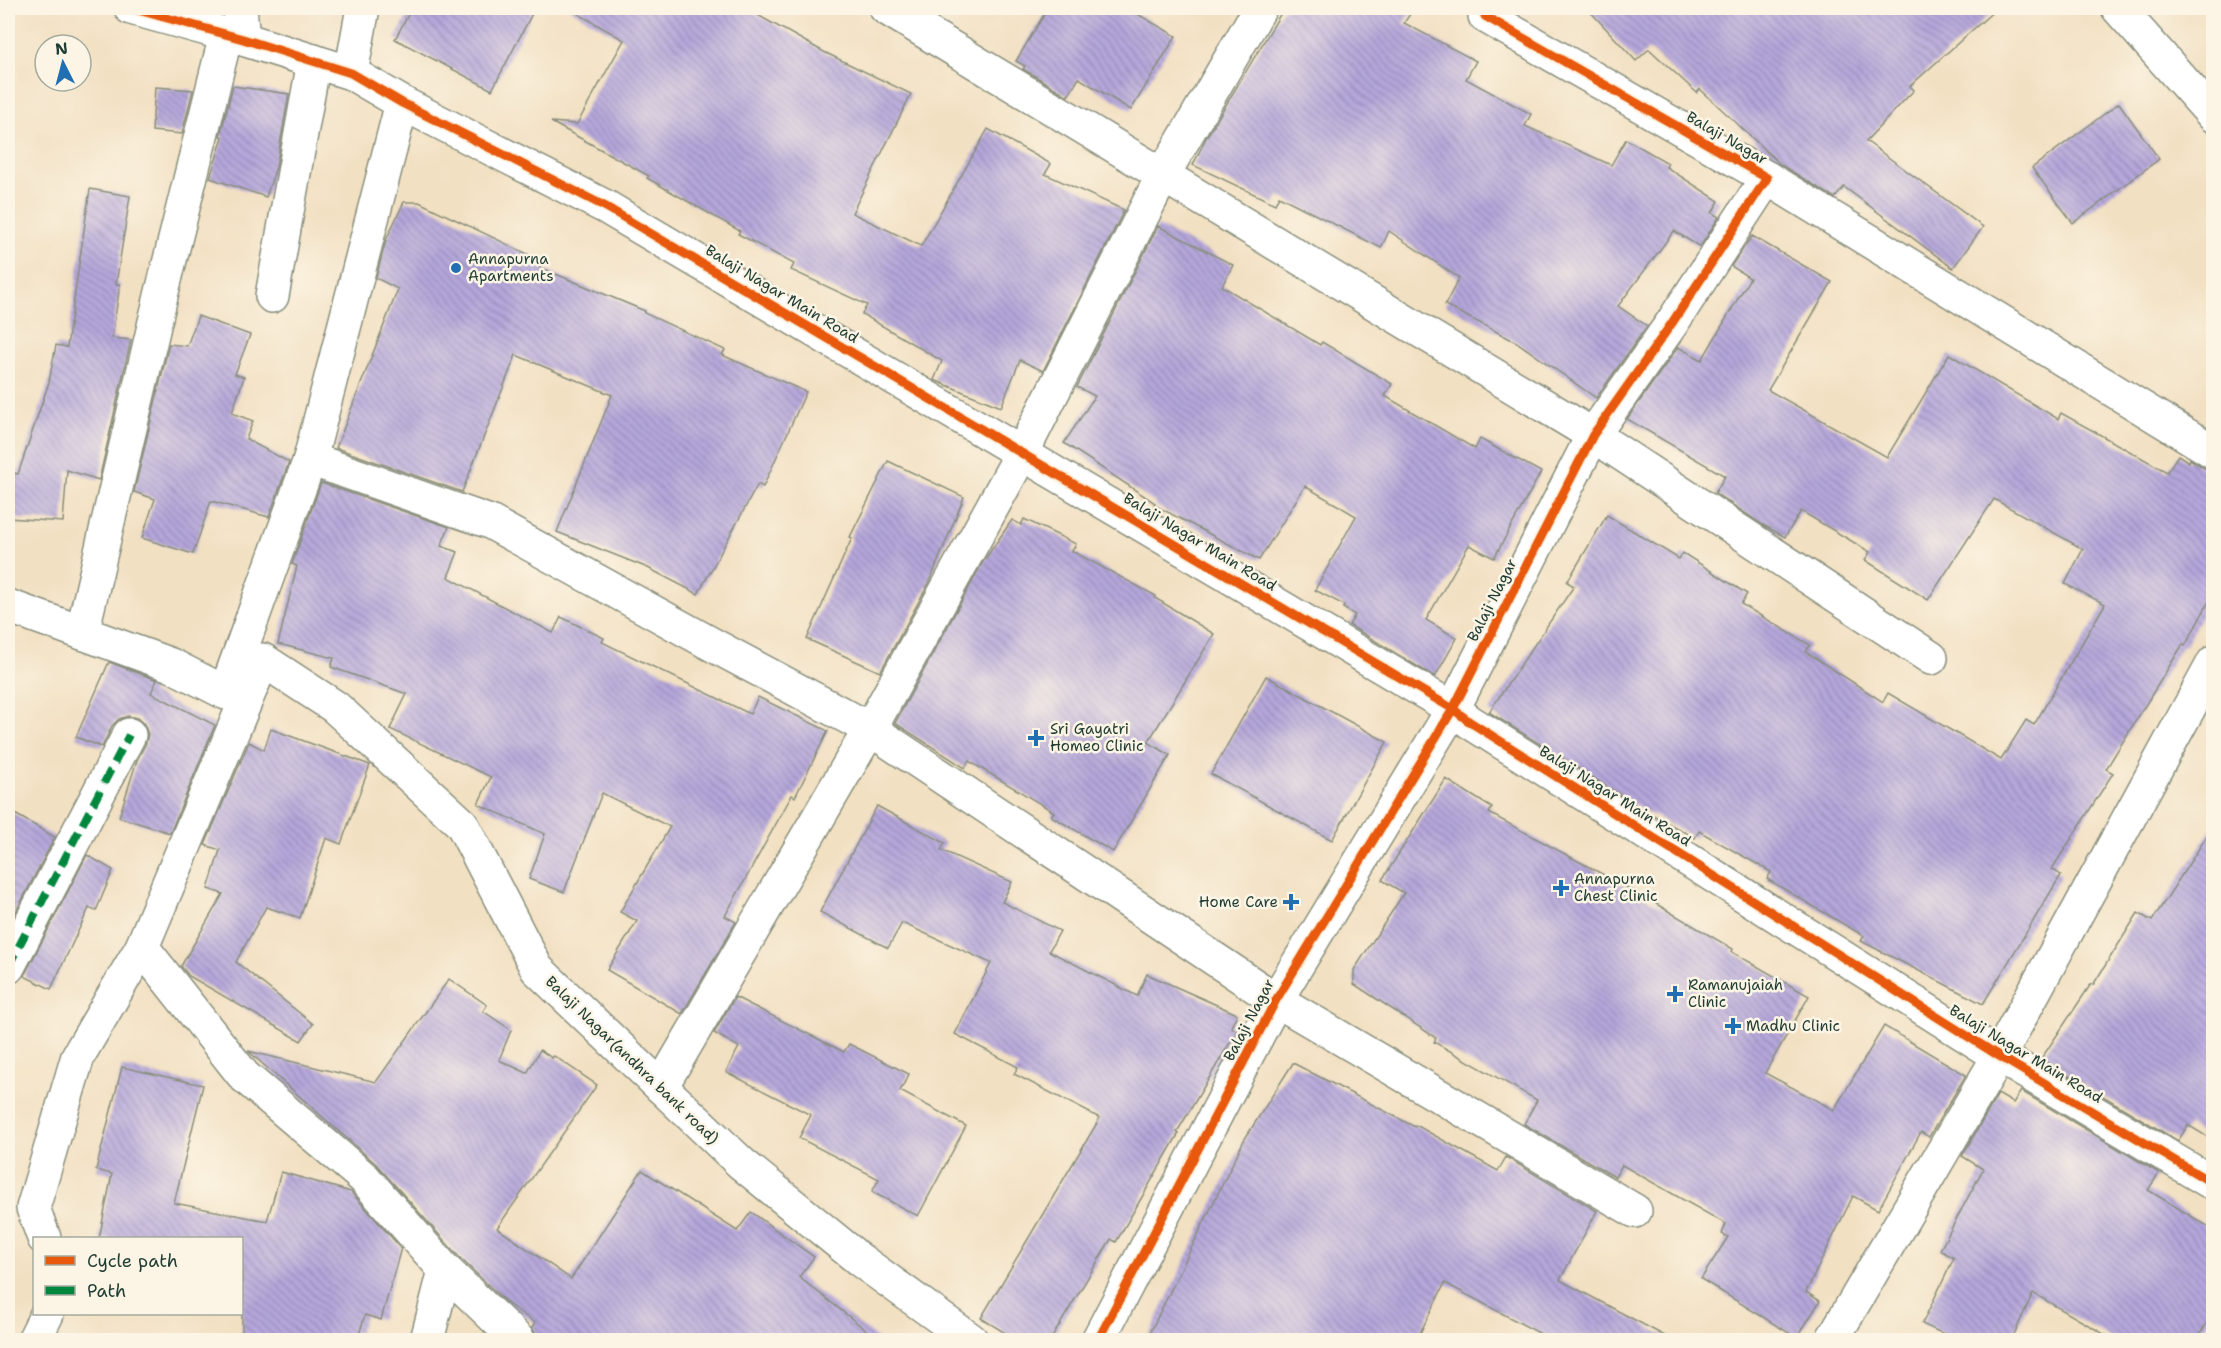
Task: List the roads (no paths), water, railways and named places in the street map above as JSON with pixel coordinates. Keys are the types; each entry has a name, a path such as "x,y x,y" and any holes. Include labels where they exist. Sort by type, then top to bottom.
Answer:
{"street":[{"name":"Balaji Nagar Main Road","path":"131,8 237,27 314,62 351,73 402,103 606,207 1453,710 1999,1056 2214,1184"},
{"path":"351,73 363,8"},
{"path":"886,8 1593,435 1931,658"},
{"path":"661,1087 870,729 1022,453 1163,175 1260,8"},
{"path":"2118,8 2214,116"},
{"name":"Balaji Nagar","path":"1098,1341 1276,1000 1453,710 1593,435 1672,323 1767,178 1483,10"},
{"path":"82,633 164,285 237,27"},
{"path":"272,296 314,62"},
{"path":"226,693 310,459 402,103"},
{"path":"1767,178 2214,452"},
{"path":"310,459 490,522 870,729 1276,1000 1635,1211"},
{"path":"8,606 171,666 226,693"},
{"path":"226,693 263,660"},
{"path":"43,1237 33,1208 78,1056 142,947 263,660"},
{"name":"Balaji Nagar(andhra bank road)","path":"263,660 335,707 462,824 537,969 741,1163 860,1260 971,1341"},
{"path":"1832,1341 1999,1056 2214,662"},
{"path":"8,967 129,735"},
{"path":"142,947 244,1076 364,1178 445,1270 518,1341"},
{"path":"427,1341 445,1270"},
{"path":"34,1341 46,1315"}],"place":[{"name":"Annapurna Apartments","path":"456,268"},
{"name":"Sri Gayatri Homeo Clinic","path":"1036,738"},
{"name":"Annapurna Chest Clinic","path":"1561,888"},
{"name":"Home Care","path":"1291,902"},
{"name":"Ramanujaiah Clinic","path":"1675,994"},
{"name":"Madhu Clinic","path":"1733,1026"}]}
